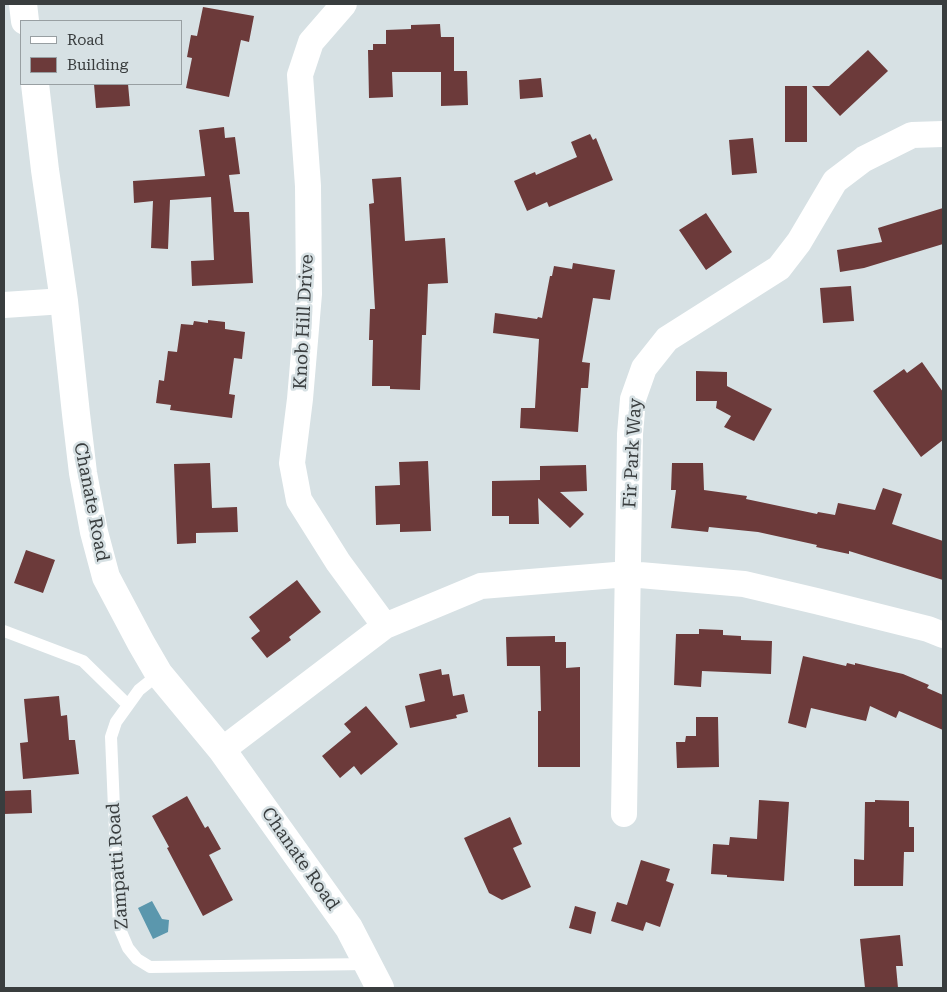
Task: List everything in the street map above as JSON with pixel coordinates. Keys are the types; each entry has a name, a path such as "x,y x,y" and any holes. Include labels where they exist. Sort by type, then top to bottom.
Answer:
{"street":[{"path":"23,4 25,20"},
{"name":"Knob Hill Drive","path":"344,4 310,42 300,75 308,186 309,294 300,399 292,463 298,500 338,562 385,626"},
{"name":"Chanate Road","path":"35,85 64,301 83,472 94,532 106,577 159,674 222,750 349,928 380,988"},
{"name":"Fir Park Way","path":"624,814 630,434 633,399 644,368 666,339 779,268 799,242 835,181 864,159 912,135 943,134"},
{"path":"4,305 64,301"},
{"path":"222,750 385,626 481,586 628,574 744,584 928,629 943,636"}],"lane":[{"path":"4,631 83,661 128,705"},
{"name":"Zampatti Road","path":"159,674 139,690 116,722 111,737 119,928 128,948 137,959 150,966 368,964"}],"water":[{"path":"152,901 162,919 169,920 168,932 153,939 138,908"}],"building":[{"path":"203,7 254,16 249,42 241,40 229,97 186,88 192,58 187,57 191,35 197,36"},
{"path":"440,24 441,37 454,37 454,71 467,71 468,105 441,106 441,72 392,72 393,97 369,98 368,50 373,50 373,44 386,44 386,30 411,29 411,25"},
{"path":"868,50 888,71 840,116 812,86 829,86"},
{"path":"541,78 543,97 520,99 519,80"},
{"path":"94,85 128,85 130,106 96,108"},
{"path":"785,86 807,86 807,142 785,142"},
{"path":"224,127 225,138 235,137 240,174 229,175 234,212 249,212 253,283 192,286 191,261 214,260 211,197 170,200 168,249 151,248 153,201 134,203 133,181 205,176 199,130"},
{"path":"590,134 593,140 596,138 613,180 549,207 547,202 527,211 514,181 535,172 536,175 577,157 571,142"},
{"path":"753,138 757,173 732,175 729,140"},
{"path":"401,177 405,241 445,238 448,283 428,284 426,335 422,335 420,390 372,386 373,340 369,340 370,309 375,309 369,204 374,203 372,179"},
{"path":"943,208 943,244 864,268 840,272 837,250 882,242 878,228"},
{"path":"706,213 732,252 706,270 679,230"},
{"path":"573,263 615,270 610,300 593,298 582,362 590,363 588,388 581,388 578,432 520,428 521,408 535,408 539,339 493,333 495,313 537,319 538,317 542,318 550,276 552,276 554,266 572,269"},
{"path":"851,286 854,321 823,323 820,288"},
{"path":"208,320 225,322 225,329 245,332 242,359 234,358 229,394 235,395 232,418 170,410 171,405 156,403 159,380 164,381 168,351 177,352 181,324 193,325 194,321 208,323"},
{"path":"922,362 943,392 943,440 921,457 873,391 904,369 907,373"},
{"path":"696,371 727,372 727,386 772,409 754,441 724,427 731,416 716,408 717,401 696,401"},
{"path":"428,461 431,531 400,532 400,524 376,525 375,486 400,485 399,462"},
{"path":"210,463 212,508 237,507 238,532 196,533 196,543 177,544 174,464"},
{"path":"672,463 703,463 704,490 747,496 746,499 817,514 818,512 835,515 838,503 875,510 883,488 902,494 892,524 943,541 943,580 849,551 849,554 758,532 709,527 708,532 671,528 676,490 671,490"},
{"path":"586,465 587,491 560,492 584,514 570,528 538,498 539,524 509,524 509,516 492,516 492,481 540,480 540,466"},
{"path":"26,550 55,560 43,593 14,583"},
{"path":"297,580 321,612 289,637 291,640 267,658 251,638 260,631 249,617"},
{"path":"699,629 723,630 723,635 741,636 741,640 772,641 771,674 702,671 701,687 674,685 676,634 699,634"},
{"path":"555,636 555,642 566,642 566,668 580,667 580,767 538,767 538,711 541,711 540,666 507,666 506,637"},
{"path":"803,656 846,666 847,663 855,665 855,663 903,674 929,685 927,688 943,695 943,730 899,711 896,718 870,706 866,721 811,708 806,728 788,723"},
{"path":"441,669 442,675 449,674 453,696 464,694 468,712 456,715 457,718 410,728 405,706 425,701 419,674"},
{"path":"59,696 61,716 67,715 69,740 75,740 79,774 23,779 20,743 28,742 24,699"},
{"path":"366,706 398,744 361,775 354,766 340,778 322,756 351,732 344,724"},
{"path":"696,717 718,717 719,767 677,768 676,742 685,742 686,736 696,736"},
{"path":"31,790 32,813 4,814 4,791"},
{"path":"187,796 205,828 208,826 221,849 209,855 233,900 203,916 152,816"},
{"path":"759,800 789,802 784,881 711,874 713,844 729,845 730,837 757,839"},
{"path":"875,800 909,801 909,827 914,827 914,852 904,852 903,886 854,886 854,859 864,860 865,802 875,802"},
{"path":"510,817 522,844 513,848 531,887 502,900 489,893 464,838"},
{"path":"641,860 670,869 666,881 674,884 660,927 646,922 643,931 611,921 617,902 627,905"},
{"path":"575,906 596,912 591,934 569,928"},
{"path":"900,935 903,966 896,966 898,988 865,988 860,939"}]}
